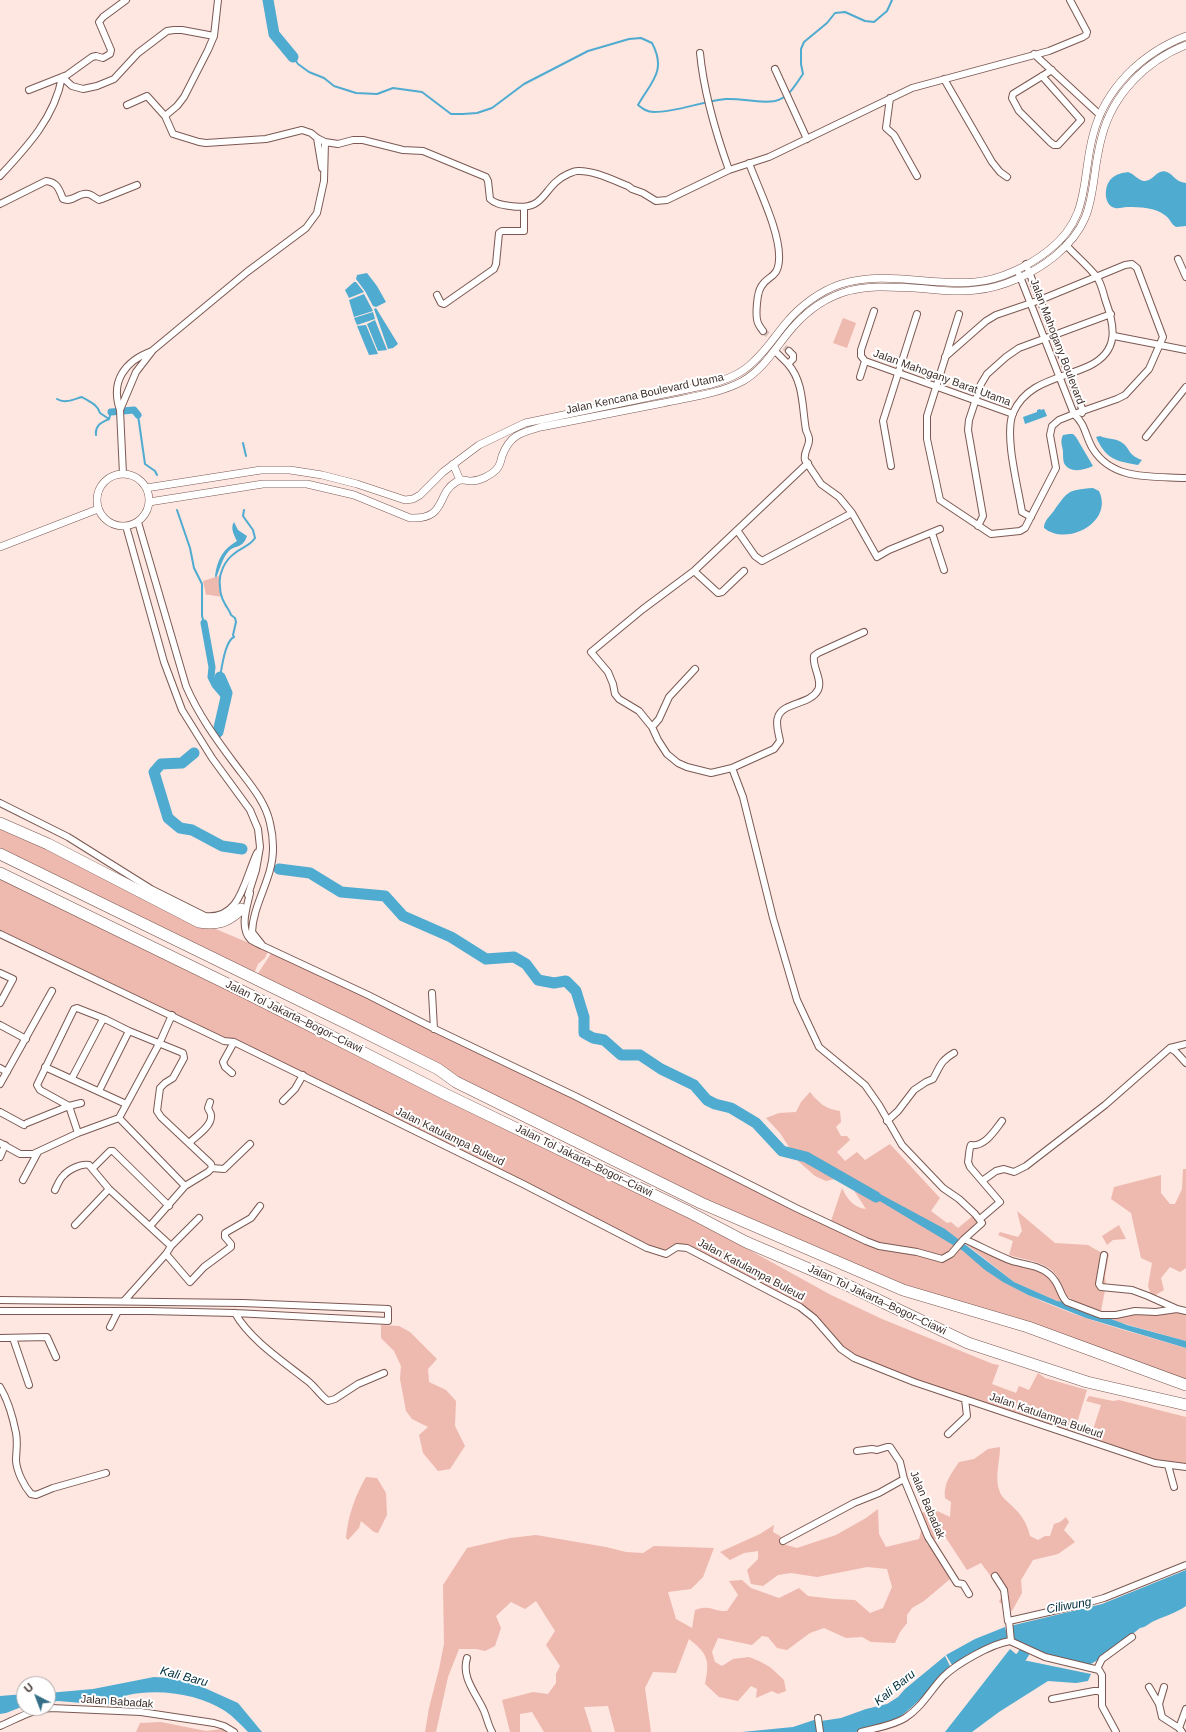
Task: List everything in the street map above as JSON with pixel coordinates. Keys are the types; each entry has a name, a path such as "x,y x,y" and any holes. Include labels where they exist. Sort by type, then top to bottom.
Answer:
{"highway":[{"path":"0,823 48,844 199,922 222,922 231,918 241,909"},
{"name":"Jalan Tol Jakarta–Bogor–Ciawi","path":"0,854 348,1024 438,1069 456,1082 627,1167 752,1226 902,1290 1028,1327 1186,1385"},
{"name":"Jalan Tol Jakarta–Bogor–Ciawi","path":"0,873 248,994 582,1161 689,1212 746,1242 849,1286 968,1343 1087,1382 1186,1405"},
{"path":"689,1212 726,1237"},
{"path":"1087,1390 1131,1398 1173,1402"}],"street":[{"path":"29,90 62,77 92,57 96,56 103,58 110,54 111,50 99,22 103,17 125,0"},
{"path":"165,116 184,97 214,36 218,0"},
{"path":"127,105 147,96 165,116 173,134 199,142 266,139 302,130 311,133 317,138 326,142 338,144 352,140 363,140 384,146 432,154 450,163 486,177 488,181 490,199 493,203 524,207 539,202 556,181 576,171 588,172 628,186 656,201 660,201 667,200 729,170 769,157 912,88 1049,51 1083,38 1087,32 1070,0"},
{"path":"62,77 72,86 82,89 97,86 114,78 138,53 167,32 178,30 214,36"},
{"name":"Jalan Kencana Boulevard Utama","path":"146,488 261,470 290,470 322,475 350,482 405,500 413,499 420,495 453,464 479,445 511,429 539,419 712,384 740,373 753,363 798,310 824,292 840,284 875,277 975,282 993,278 1018,268 1049,250 1073,223 1080,209 1094,134 1100,115 1110,96 1124,78 1153,52 1186,36"},
{"name":"Jalan Kencana Boulevard Utama","path":"514,436 541,427 714,392 730,387 744,380 758,369 804,316 828,299 843,292 875,286 976,290 996,286 1029,272 1054,257 1066,245 1080,227 1088,211 1102,136 1108,119 1118,101 1130,84 1144,70 1158,59 1186,45"},
{"path":"700,53 706,92 714,127 729,170"},
{"path":"1034,54 1100,115 1108,119"},
{"path":"775,69 807,139"},
{"path":"1042,76 1081,120 1058,146 1050,142 1019,111 1012,98 1013,94 1042,76 1052,70"},
{"path":"0,176 26,148 48,115 58,96 62,77"},
{"path":"944,79 992,162 1000,172 1007,177"},
{"path":"890,98 886,128 894,135 917,176"},
{"path":"317,138 324,181"},
{"path":"120,410 136,372 153,350 248,272 306,228 317,213 324,181 326,142"},
{"path":"749,163 775,234 779,257 775,274 763,284 760,289 756,314 757,323 763,331"},
{"path":"0,204 46,181 56,184 63,199 66,200 84,194 89,194 99,200 102,200 137,185"},
{"path":"437,295 441,303 444,304 494,269 496,266 499,233 502,231 524,231 524,207"},
{"path":"1031,517 1022,512 1011,440 1010,427 1013,414 1019,402 1028,392 1039,384 1089,366 1098,360 1108,349 1114,336 1111,314 1097,277 1066,245"},
{"path":"1178,258 1186,277"},
{"name":"Jalan Mahogany Boulevard","path":"1026,264 1082,410 1082,421"},
{"path":"945,357 996,315 1040,300 1125,265 1132,264 1137,268 1163,337 1148,369 1125,395 1082,410 1059,420 1052,426 1050,435 1056,468 1025,528 1020,531 991,534 940,500 927,439 927,416 945,357 959,314"},
{"name":"Jalan Mahogany Boulevard","path":"1018,268 1074,414 1082,421"},
{"path":"860,377 865,361 861,356 860,350 874,311"},
{"path":"891,466 883,421 897,372 917,314"},
{"path":"978,526 983,516 968,430 969,420 980,384 987,374 1006,357 1019,348 1111,314"},
{"path":"1114,336 1186,350"},
{"path":"123,474 120,410 117,402 117,386 120,377 128,365 138,356 153,350"},
{"path":"775,351 788,364 794,373 803,398 806,431 809,439 804,456 822,484 839,497 852,513 877,557 889,550 940,529"},
{"path":"788,364 793,359 793,355 789,351"},
{"name":"Jalan Mahogany Barat Utama","path":"865,361 1013,414"},
{"path":"120,377 131,384"},
{"path":"1146,437 1186,387"},
{"path":"1082,421 1092,447 1099,458 1108,467 1121,473 1186,478"},
{"path":"149,502 263,484 294,483 307,484 354,495 410,518 419,518 432,514 442,504 451,486 460,480 471,482 481,480 496,470 506,447 514,436 511,429"},
{"path":"808,463 694,571 643,609 591,652 608,672 615,694 619,699 639,711 652,727 667,754 687,768 711,773 732,768 774,749 780,742 777,718 780,713 787,708 807,700 818,690 819,685 814,656 864,632"},
{"path":"453,464 460,480"},
{"path":"123,474 137,478 146,488 149,502 144,516 138,522 126,526 117,526 108,522 101,516 98,509 97,495 100,488 109,478 123,474"},
{"path":"0,547 98,509"},
{"path":"737,530 755,556 762,561 852,513"},
{"path":"138,522 186,686 199,713 258,796 270,823 273,849 270,871 253,921 252,932 263,946"},
{"path":"126,526 164,662 175,694 189,723 250,810 258,829 260,847 245,918 246,931 252,940 581,1099 796,1208 866,1241 879,1246 917,1252 942,1259 951,1254 963,1239 982,1223 959,1199 943,1188 930,1176 902,1145 879,1105 865,1085 818,1047 797,1000 773,918 743,797 732,768"},
{"path":"932,532 944,570"},
{"path":"694,571 718,594 744,571"},
{"path":"652,727 659,719 668,697 695,669"},
{"path":"231,783 242,774"},
{"path":"0,804 68,837 152,889 205,916 214,917 222,915 235,906 260,847"},
{"path":"241,909 250,893"},
{"path":"0,934 95,981 172,1015 160,1042 119,1118 78,1133 38,1152 23,1155 3,1144 0,1157"},
{"path":"0,973 12,979 0,1003"},
{"path":"0,1084 52,991"},
{"path":"432,993 434,1029"},
{"path":"78,1133 69,1106 38,1087 38,1083 45,1067 74,1009 77,1008 181,1052 184,1056 173,1078 164,1083 160,1088 157,1112 211,1164 212,1168"},
{"name":"Jalan Katulampa Buleud","path":"172,1015 224,1041 234,1042 303,1075 523,1184 647,1248 666,1254 677,1248 687,1248 800,1307 827,1331 840,1349 854,1358 914,1382 1155,1463 1186,1467"},
{"path":"72,1078 102,1021 105,1019"},
{"path":"0,1025 26,1039"},
{"path":"98,1091 129,1031"},
{"path":"232,1073 224,1065 224,1062 234,1042"},
{"path":"982,1181 1000,1170 1004,1169 1014,1172 1026,1166 1105,1105 1170,1048 1186,1044"},
{"path":"1170,1048 1186,1063"},
{"path":"887,1121 898,1111 914,1090 933,1079 943,1060 954,1053"},
{"path":"45,1067 72,1078 126,1104"},
{"path":"0,1068 8,1072"},
{"path":"283,1101 295,1089 303,1075"},
{"path":"189,1143 211,1119 208,1108 210,1102"},
{"path":"0,1112 26,1124 69,1106 81,1103"},
{"path":"119,1118 185,1186"},
{"path":"980,1220 1000,1202 969,1164 970,1146 976,1146 988,1139 1002,1120"},
{"path":"150,1226 185,1186 212,1168 224,1169 250,1144"},
{"path":"93,1168 110,1151 113,1151 169,1206"},
{"path":"23,1180 38,1152"},
{"path":"55,1190 62,1177 70,1170 84,1164 89,1164 109,1189 170,1246"},
{"path":"75,1225 109,1189"},
{"path":"166,1254 190,1282 204,1267 231,1247 231,1244 225,1237 225,1233 251,1218 260,1206"},
{"path":"124,1301 166,1254 170,1246 199,1218"},
{"path":"963,1239 1012,1260 1040,1268 1056,1280 1063,1298 1067,1302 1101,1315 1116,1315 1135,1311 1156,1312 1177,1309"},
{"path":"1104,1255 1100,1284 1101,1287 1132,1290 1177,1309 1186,1311"},
{"path":"0,1300 243,1303 388,1310 388,1322 235,1313 0,1311"},
{"path":"16,1311 17,1301"},
{"path":"110,1327 118,1311"},
{"path":"235,1313 242,1325 328,1401 335,1399 358,1384 384,1373"},
{"path":"0,1338 47,1337 56,1357"},
{"path":"13,1338 29,1384"},
{"path":"0,1387 6,1397 16,1433 18,1453 16,1461 20,1477 31,1494 36,1495 53,1488 106,1473"},
{"path":"948,1434 967,1416 965,1399"},
{"name":"Jalan Babadak","path":"857,1451 872,1449 877,1450 889,1446 900,1462 904,1479 928,1537 957,1583 963,1584 969,1594"},
{"path":"1168,1464 1174,1487"},
{"path":"783,1541 854,1503 879,1493 904,1479"},
{"path":"1008,1623 1104,1598 1186,1565"},
{"path":"995,1576 1004,1590 1011,1640"},
{"path":"1096,1669 1102,1659 1132,1637"},
{"path":"861,1732 898,1722 918,1707 943,1677 954,1667 970,1657 1011,1640 1045,1657 1096,1669 1102,1675 1102,1706 1116,1732"},
{"path":"467,1658 465,1665 467,1681 484,1712 492,1732"},
{"path":"1149,1687 1159,1704 1164,1720 1180,1730 1186,1709"},
{"path":"1159,1704 1164,1687"},
{"path":"1052,1698 1094,1691 1099,1691 1101,1693"},
{"name":"Jalan Babadak","path":"0,1726 24,1714 51,1708 141,1712 214,1723 224,1726 234,1732"},
{"path":"818,1718 820,1732"}],"shaded area":[{"path":"843,318 856,323 847,348 833,343"},
{"path":"219,576 221,596 206,595 203,581"},
{"path":"0,823 199,922 268,951 265,958 258,964 254,974 0,854"},
{"path":"0,873 248,994 726,1237 831,1295 882,1319 993,1364 999,1365 992,1384 1016,1393 1019,1386 1029,1390 1038,1373 1045,1378 1087,1390 1073,1436 915,1382 841,1349 814,1318 687,1248 660,1253 234,1042 223,1041 0,933"},
{"path":"272,952 593,1105 830,1224 842,1188 846,1196 854,1205 866,1209 853,1189 835,1179 826,1181 815,1176 798,1161 780,1133 766,1118 779,1113 796,1112 801,1102 810,1092 823,1105 830,1109 840,1111 841,1122 836,1127 841,1136 847,1136 850,1140 837,1152 845,1161 857,1152 865,1160 890,1144 940,1198 931,1211 947,1223 951,1222 958,1228 974,1215 980,1222 965,1235 972,1243 1048,1274 1066,1302 1057,1301 1014,1282 961,1240 956,1246 997,1278 1047,1303 1116,1328 1186,1348 1186,1385 955,1305 752,1226 257,975"},
{"path":"1183,1169 1186,1169 1186,1268 1180,1272 1170,1267 1161,1278 1164,1290 1152,1297 1148,1286 1152,1263 1141,1258 1131,1213 1111,1199 1114,1187 1161,1175 1161,1193 1170,1204 1175,1204 1182,1189"},
{"path":"1017,1211 1055,1243 1088,1245 1100,1252 1109,1254 1105,1276 1106,1285 1101,1311 1076,1302 1065,1295 1057,1276 1045,1266 1009,1255 1013,1241 998,1235 1000,1232 1018,1237 1022,1231"},
{"path":"1119,1225 1126,1239 1113,1240 1107,1245 1102,1236"},
{"path":"1186,1311 1186,1341 1118,1322 1110,1318 1117,1312"},
{"path":"381,1325 399,1326 410,1332 437,1359 428,1369 429,1382 446,1390 456,1401 455,1426 465,1446 450,1469 438,1471 423,1453 419,1435 428,1427 412,1419 406,1411 400,1379 401,1366 394,1351 381,1338"},
{"path":"1089,1396 1113,1401 1119,1400 1186,1417 1186,1469 1089,1442 1101,1405 1086,1401"},
{"path":"1000,1447 997,1478 999,1490 1003,1497 1023,1519 1030,1536 1038,1540 1045,1536 1050,1536 1054,1524 1060,1522 1066,1517 1069,1522 1064,1530 1075,1542 1058,1554 1033,1560 1021,1580 1022,1593 1012,1611 999,1602 1003,1593 981,1563 967,1570 944,1535 926,1543 944,1562 950,1579 924,1601 912,1608 907,1615 907,1623 900,1632 895,1643 871,1642 862,1637 846,1638 824,1628 810,1633 787,1650 777,1648 768,1637 762,1636 752,1645 718,1638 712,1652 715,1662 722,1666 733,1659 749,1657 770,1667 784,1680 786,1691 778,1694 772,1691 756,1698 757,1689 751,1686 738,1701 719,1697 705,1684 707,1669 706,1658 700,1649 689,1639 676,1673 653,1672 645,1688 651,1732 615,1732 608,1706 584,1707 592,1732 544,1732 532,1712 520,1714 520,1732 510,1732 502,1700 533,1692 548,1694 556,1683 556,1674 560,1666 546,1645 555,1631 536,1601 525,1609 511,1602 496,1616 501,1628 495,1646 485,1651 476,1649 459,1649 448,1677 436,1732 425,1732 444,1644 443,1585 467,1548 510,1538 536,1535 606,1547 626,1552 643,1553 654,1546 714,1548 703,1577 691,1589 668,1592 676,1619 692,1628 695,1610 700,1608 708,1608 727,1611 738,1595 729,1581 742,1580 751,1588 779,1598 799,1588 808,1596 855,1600 870,1613 883,1608 892,1587 887,1569 867,1567 817,1577 791,1573 778,1575 763,1586 751,1584 747,1570 758,1559 758,1551 744,1553 730,1560 720,1552 760,1534 774,1525 773,1532 780,1536 786,1545 797,1548 836,1535 866,1518 878,1509 879,1534 886,1547 919,1539 922,1513 931,1508 950,1517 951,1502 945,1498 945,1488 948,1479 959,1462 974,1459 988,1449"},
{"path":"366,1477 377,1478 386,1493 387,1515 378,1533 374,1532 361,1521 359,1528 348,1540 346,1538 350,1514 355,1499"},
{"path":"161,1722 206,1731 222,1729 226,1732 136,1732 140,1723"}],"water":[{"path":"1164,171 1169,173 1177,180 1186,183 1186,226 1176,227 1162,213 1152,209 1137,207 1116,208 1111,206 1108,203 1106,195 1109,182 1115,176 1128,172 1144,181 1147,181 1158,173"},
{"path":"367,273 377,286 386,302 376,307 373,306 365,291 356,279 357,275"},
{"path":"356,282 364,292 349,298 345,290"},
{"path":"364,294 373,311 354,317 349,300"},
{"path":"376,308 398,344 393,348 388,349 374,309"},
{"path":"373,312 375,319 357,325 354,318"},
{"path":"375,320 387,350 378,351 367,324"},
{"path":"366,325 378,354 369,355 357,326"},
{"path":"1044,409 1047,416 1025,424 1023,417 1037,412 1037,410"},
{"path":"1073,434 1076,437 1093,466 1086,469 1073,470 1066,466 1064,463 1061,441 1063,435"},
{"path":"1100,436 1121,442 1133,456 1142,460 1138,465 1112,458 1104,450 1096,437"},
{"path":"1093,488 1099,491 1102,502 1100,513 1086,528 1075,533 1064,535 1054,533 1044,528 1047,519 1065,496 1073,491"},
{"path":"234,522 238,530 247,536 241,545 228,552 216,578 216,570 224,551 237,541 232,529"},
{"path":"867,1187 945,1229 1014,1282 1057,1301 1066,1302 1127,1325 1186,1341 1186,1348 1086,1318 1028,1295 1003,1282 985,1270 963,1251 863,1191"},
{"path":"1186,1570 1186,1606 1140,1628 1105,1656 1089,1665 1029,1649 1013,1642 1010,1626 1102,1604"},
{"path":"1005,1627 1008,1640 952,1665 946,1655 975,1639"},
{"path":"1010,1649 1023,1660 1091,1674 1088,1681 1076,1683 1048,1681 999,1712 972,1732 945,1732"},
{"path":"945,1656 950,1666 914,1705 892,1722 880,1726 869,1726 868,1729 855,1732 823,1732 821,1721 841,1718 866,1709 887,1704 898,1697 905,1689"},
{"path":"154,1677 171,1678 198,1685 238,1703 262,1732 248,1732 225,1711 215,1705 204,1700 178,1694 152,1692 140,1693 125,1696 106,1705 56,1701 56,1692 93,1689"},
{"path":"16,1695 16,1709 0,1714 0,1696"},
{"path":"817,1719 819,1732 742,1732 793,1727"}],"waterway":[{"path":"268,0 274,34 293,57"},
{"path":"293,57 298,64 309,72 324,78 334,86 356,93 377,94 393,88 422,92 451,114 463,114 477,113 492,108 524,84 588,51 629,39 641,38 652,43 658,61 656,76 638,105 645,110 652,112 663,112 726,99 769,102 784,97 794,87 803,74 801,49 804,42 827,23 835,13 845,12 865,21 874,22 887,11 892,0"},
{"path":"57,399 66,401 82,397 93,404 100,413 109,419 111,412"},
{"path":"111,412 134,410 138,415"},
{"path":"138,415 145,464 155,471 157,475"},
{"path":"96,435 96,429 101,423 109,419"},
{"path":"243,443 246,456"},
{"path":"177,510 190,548 194,568 202,584 202,616 204,623"},
{"path":"220,677 226,649 231,639 234,637 233,635 236,622 221,595 221,572 228,559 251,543 255,538 253,530 243,516 244,510"},
{"path":"204,623 212,667 211,677 215,685 226,698"},
{"path":"218,732 227,693 220,677"},
{"path":"194,753 182,763 161,764 154,772 168,818 180,828 192,830 222,846 242,849"},
{"path":"279,869 310,873 341,892 385,896 403,916 451,937 486,959 514,957 526,964 538,980 554,983 566,981 576,991 584,1017 584,1033 593,1038 604,1040 621,1055 640,1055 661,1069 694,1085 707,1100 715,1104 731,1108 756,1123 782,1151 806,1157 876,1197"},
{"name":"Ciliwung","path":"1011,1668 1022,1656 1032,1639"}],"tunnel":[{"path":"763,331 789,351"}],"water label":[{"name":"Kali Baru","path":"184,1677"},
{"name":"Kali Baru","path":"895,1688"}]}
